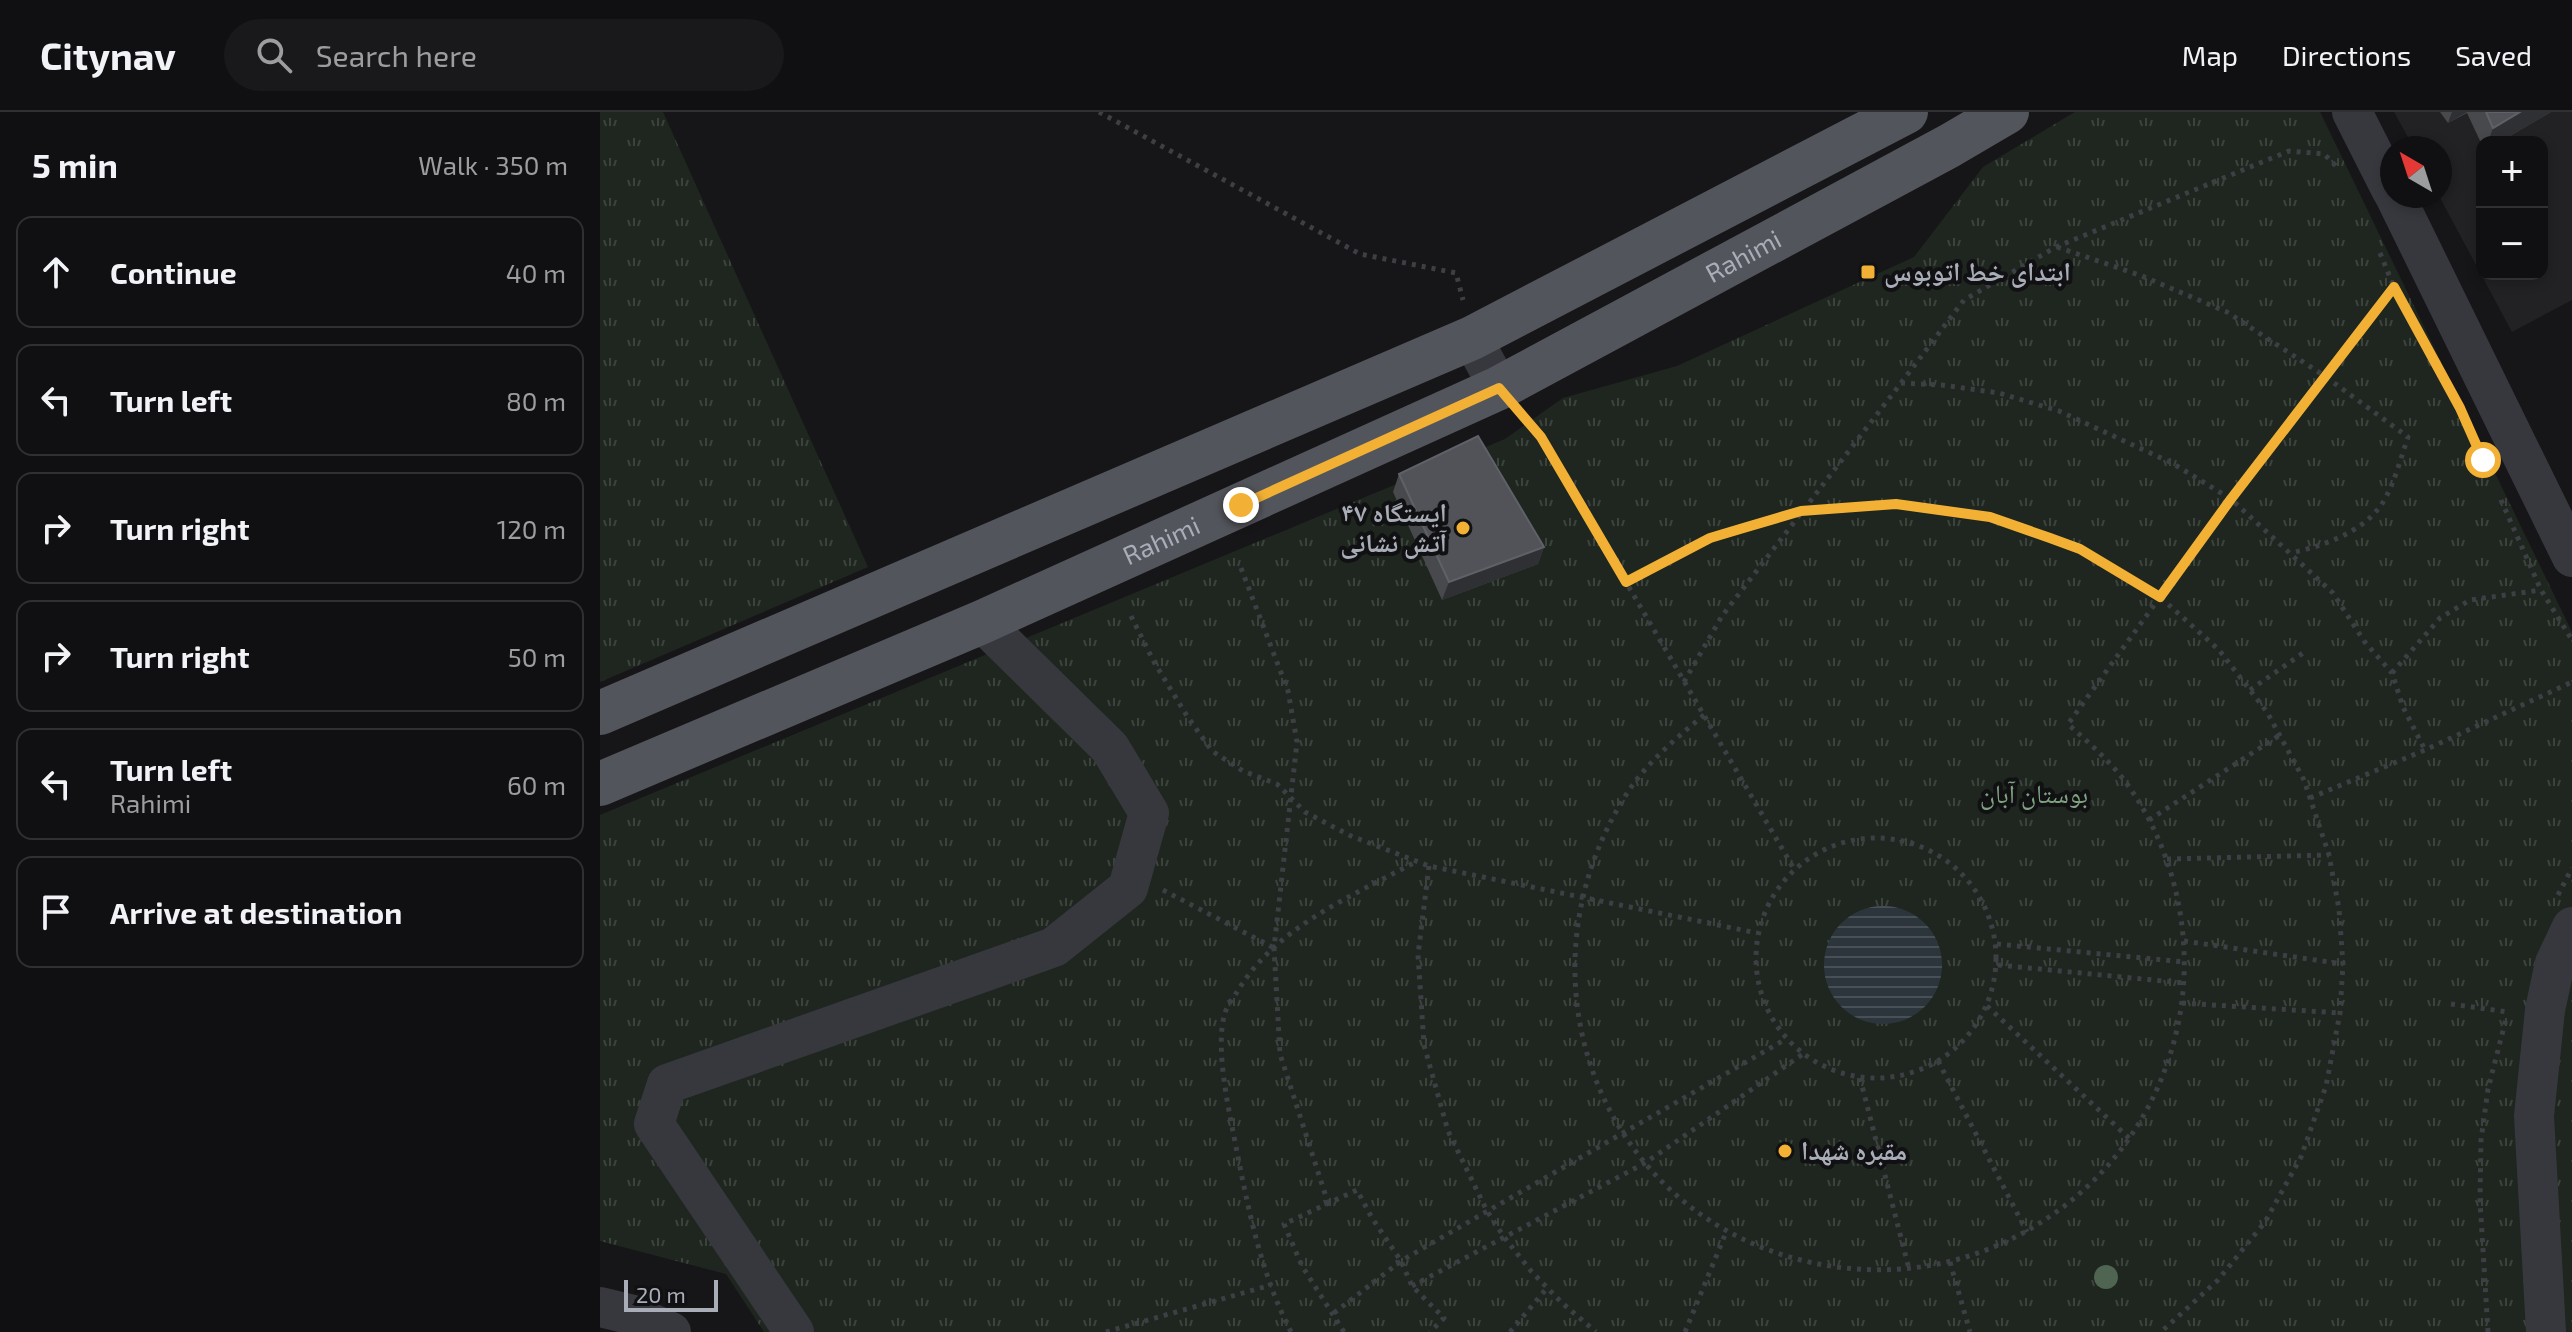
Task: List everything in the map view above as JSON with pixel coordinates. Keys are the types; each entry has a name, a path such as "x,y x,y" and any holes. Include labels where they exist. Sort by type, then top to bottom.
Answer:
{"main road":[{"name":"Rahimi","path":"600,713 1472,338 1906,112"},
{"name":"Rahimi","path":"600,784 982,622 1499,388 2007,112"}],"street":[{"path":"2352,112 2380,168"},
{"path":"2400,208 2572,557"},
{"path":"1472,338 1499,388"},
{"path":"794,1332 654,1124 667,1084 1054,947 1128,888 1149,813 1110,748 982,622"},
{"path":"2546,1332 2534,1116 2545,1010 2555,963 2572,927"},
{"path":"600,1307 633,1315 671,1332"}],"path":[{"path":"1099,112 1360,254 1456,273 1472,338"},
{"path":"1684,682 1722,616 1964,300 2056,247 2289,151 2324,154 2346,175"},
{"path":"2375,241 2394,287 2423,341"},
{"path":"2056,247 2142,276 2227,312 2326,377 2408,437 2385,500 2364,523 2325,545 2291,553"},
{"path":"1704,715 1661,751 1626,795 1598,844 1581,897 1573,946 1575,995 1583,1043 1599,1090 1623,1133 1645,1163 1697,1211 1770,1251 1815,1264 1862,1270 1909,1269 1950,1262 2027,1232 2066,1206 2101,1175 2130,1139 2159,1085 2172,1051 2184,983 2184,941 2178,899 2166,859 2149,820 2127,784 2100,752 2068,724 2231,499 2394,287 2430,265"},
{"path":"1901,383 1999,393 2059,411 2172,463 2231,499 2333,593 2364,641 2392,673 2403,707 2425,750"},
{"path":"1499,388 1541,437 1794,869"},
{"path":"2497,492 2541,590 2572,640"},
{"path":"1626,582 1710,538 1801,511 1896,504 1990,517 2080,549 2160,597 2219,650 2267,712 2304,780 2329,855 2339,909 2343,964 2340,1013 2326,1086 2301,1157 2265,1222 2218,1280 2161,1332"},
{"path":"1241,568 1288,691 1297,742 1274,948 1280,1054 1328,1203"},
{"path":"2392,673 2440,618 2470,600 2541,590"},
{"path":"1131,616 1154,662 1212,751 1243,771 1277,784 1305,812 1351,836 1429,866 1757,933"},
{"path":"2250,690 2303,653"},
{"path":"2310,798 2425,750 2572,682"},
{"path":"2149,820 2280,735"},
{"path":"1866,837 1908,841 1945,858 1975,887 1993,924 1998,965 1987,1006 1965,1040 1932,1066 1892,1078 1860,1078 1815,1063 1786,1039 1765,1008 1755,971 1757,933 1771,898 1794,869 1826,848 1866,837"},
{"path":"2166,859 2329,855"},
{"path":"1291,1332 1271,1285 1248,1210 1230,1118 1221,1047 1225,1012 1257,964 1295,928 1417,861"},
{"path":"1429,866 1418,955 1424,1045 1448,1131 1487,1211 1504,1237 1547,1288 1596,1332"},
{"path":"1163,890 1274,948"},
{"path":"2184,941 2343,964"},
{"path":"1997,944 2185,962"},
{"path":"1998,965 2184,983"},
{"path":"2182,1003 2340,1013"},
{"path":"2451,1004 2508,1012"},
{"path":"1987,1006 2130,1139"},
{"path":"1334,1313 1401,1261 1786,1039"},
{"path":"1412,1286 1645,1163 1803,1054"},
{"path":"1938,1061 2027,1232"},
{"path":"1860,1078 1909,1269"},
{"path":"1344,1332 1302,1266 1284,1224 1357,1190 1401,1261 1412,1286 1444,1318 1430,1332"},
{"path":"1685,1332 1727,1230"},
{"path":"1950,1262 1970,1332"},
{"path":"1106,1332 1271,1285"},
{"path":"1510,1332 1547,1288"}],"shaded area":[{"path":"2394,112 2572,112 2572,300 2512,332 2484,280 2548,280 2548,136 2476,136 2476,265 2445,208 2452,208 2452,136 2407,136"},
{"path":"1883,906 1906,910 1925,923 1938,942 1942,965 1938,988 1925,1007 1906,1020 1883,1024 1860,1020 1841,1007 1828,988 1824,965 1828,942 1841,923 1860,910"}],"green space":[{"path":"600,112 663,112 868,567 600,682"},
{"name":"بوستان آبان","path":"2075,112 2320,112 2572,632 2572,1332 764,1332 726,1274 600,1241 600,815 1505,439 1563,398 1677,366 1914,257 1983,167"}],"building":[{"path":"2486,112 2520,112 2493,128"},
{"name":"ایستگاه ۴۷ آتش نشانی","path":"1478,436 1544,547 1449,582 1399,474"}],"place":[{"name":"ابتدای خط اتوبوس","path":"1868,272"},
{"name":"ایستگاه ۴۷ آتش نشانی","path":"1463,528"},
{"name":"مقبره شهدا","path":"1785,1151"}],"route":[{"path":"1241,505 1499,388 1541,437 1626,582 1710,538 1801,511 1896,504 1990,517 2050,538 2080,549 2160,597 2394,287 2460,408 2483,460"}]}
